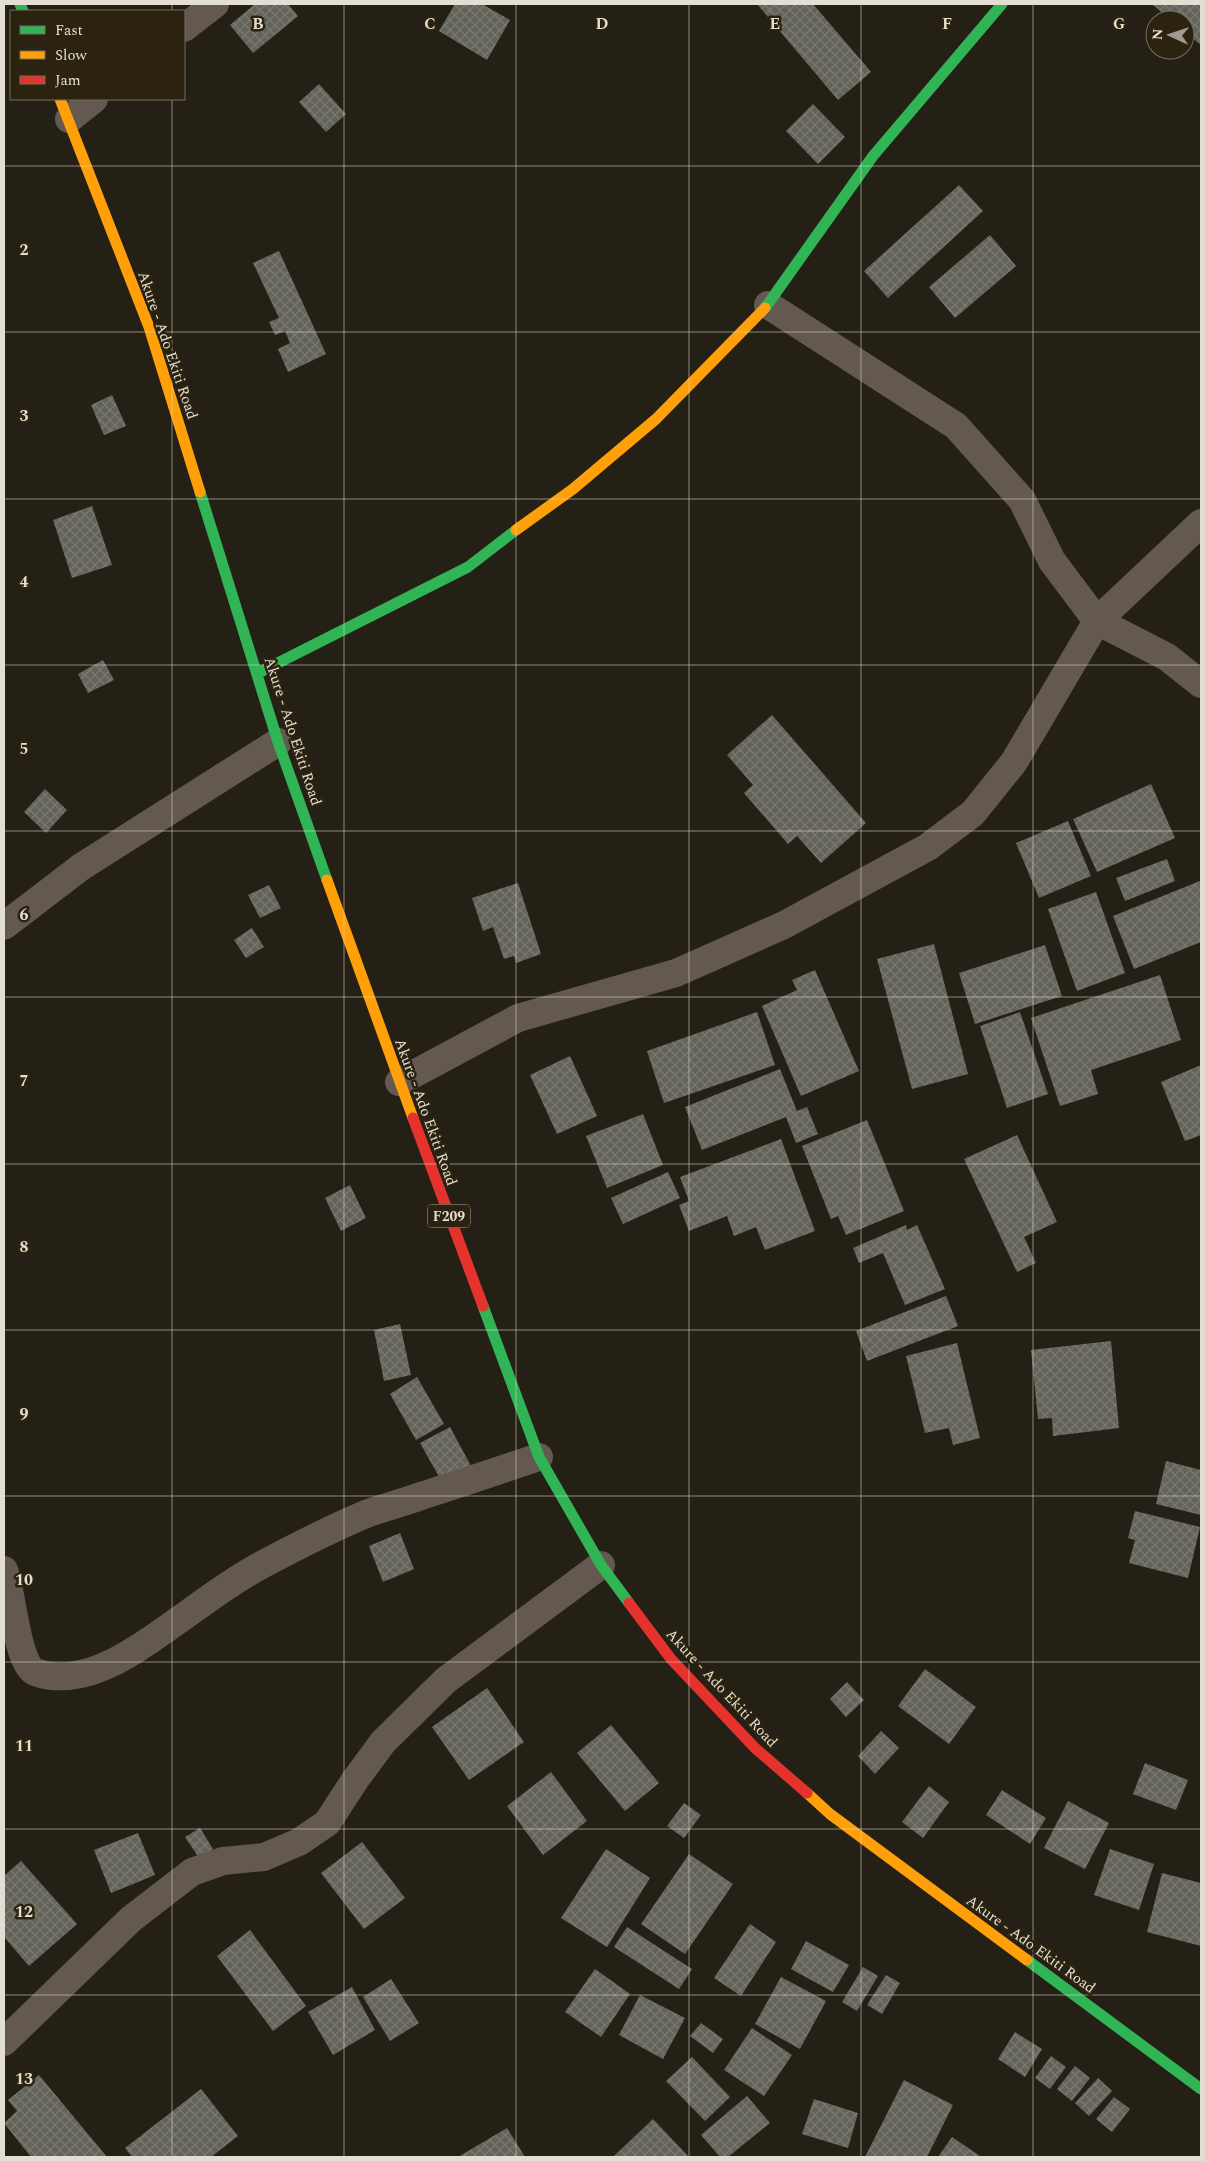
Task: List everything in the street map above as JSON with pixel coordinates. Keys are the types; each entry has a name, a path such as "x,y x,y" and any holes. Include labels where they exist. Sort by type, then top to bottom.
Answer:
{"main road":[{"path":"258,673 468,567 539,512 573,489 656,419 768,305 873,156 1002,4"},
{"name":"Akure - Ado Ekiti Road","path":"64,109 149,327 278,742 398,1082 539,1457 601,1565 671,1658 754,1748 830,1814 1201,2089"}],"street":[{"path":"185,27 215,4"},
{"path":"64,109 91,100"},
{"path":"768,305 956,426 1022,500 1052,561 1097,621 1167,657 1201,684"},
{"path":"398,1082 518,1018 676,973 784,925 928,848 973,813 1014,762 1097,621 1201,522"},
{"path":"4,926 82,867 278,742"},
{"path":"4,1570 9,1581 16,1627 27,1665 34,1672 55,1676 82,1675 115,1663 170,1627 222,1588 268,1561 366,1514 539,1457"},
{"path":"4,2042 131,1918 192,1872 223,1862 264,1857 299,1842 328,1823 354,1780 383,1742 446,1680 601,1565"}],"building":[{"path":"255,4 288,4 298,16 253,53 230,25"},
{"path":"455,4 482,4 510,20 487,60 439,31"},
{"path":"757,4 813,4 871,72 838,100"},
{"path":"1152,4 1201,4 1201,45 1195,40 1195,10 1159,10"},
{"path":"319,84 346,114 326,132 299,102"},
{"path":"813,104 845,137 818,164 786,131"},
{"path":"959,185 983,211 888,298 864,271"},
{"path":"990,235 1016,266 955,318 929,287"},
{"path":"279,251 326,354 288,372 278,349 290,343 285,331 275,335 269,322 279,318 253,263"},
{"path":"112,395 126,426 104,435 91,405"},
{"path":"92,506 112,565 72,578 53,520"},
{"path":"103,660 114,680 88,693 78,674"},
{"path":"772,715 866,823 821,863 797,836 788,844 744,793 753,785 727,755"},
{"path":"1151,784 1175,838 1097,872 1073,819"},
{"path":"45,789 67,810 46,833 24,812"},
{"path":"1068,821 1091,876 1039,898 1016,843"},
{"path":"1167,859 1175,881 1125,901 1116,878"},
{"path":"1200,881 1201,942 1134,969 1113,916"},
{"path":"518,883 541,954 516,963 514,956 504,959 493,927 483,931 472,898"},
{"path":"269,885 281,908 260,918 248,895"},
{"path":"1096,892 1125,973 1077,991 1048,909"},
{"path":"252,928 264,947 246,958 234,940"},
{"path":"934,944 968,1074 912,1089 877,959"},
{"path":"1045,945 1062,996 975,1024 959,973"},
{"path":"815,970 859,1071 801,1096 762,1006 797,990 792,980"},
{"path":"1160,975 1181,1040 1091,1070 1098,1094 1060,1106 1031,1018"},
{"path":"757,1012 775,1065 664,1103 647,1051"},
{"path":"1020,1012 1048,1094 1007,1108 980,1026"},
{"path":"570,1056 597,1116 557,1134 530,1075"},
{"path":"1201,1065 1201,1135 1185,1141 1161,1082"},
{"path":"780,1069 797,1111 807,1107 818,1134 796,1143 786,1117 702,1150 685,1107"},
{"path":"643,1114 663,1165 607,1188 586,1136"},
{"path":"867,1120 904,1211 846,1235 838,1216 831,1219 802,1146"},
{"path":"1017,1135 1057,1222 1024,1237 1036,1263 1017,1272 964,1159"},
{"path":"781,1139 815,1231 765,1250 756,1227 734,1236 727,1216 689,1231 679,1205 689,1201 680,1177"},
{"path":"668,1172 680,1198 623,1224 611,1198"},
{"path":"350,1185 366,1218 341,1231 325,1198"},
{"path":"906,1225 907,1230 917,1225 945,1289 905,1305 883,1253 859,1263 853,1248"},
{"path":"946,1296 958,1326 867,1361 856,1331"},
{"path":"400,1324 411,1375 384,1381 374,1330"},
{"path":"1111,1341 1119,1428 1053,1436 1052,1418 1038,1419 1031,1350"},
{"path":"957,1343 980,1438 953,1445 949,1428 925,1433 906,1356"},
{"path":"417,1377 444,1424 416,1440 390,1394"},
{"path":"450,1427 471,1466 442,1482 420,1443"},
{"path":"1166,1461 1201,1470 1201,1515 1156,1504"},
{"path":"1135,1511 1200,1527 1188,1578 1129,1563 1135,1540 1128,1538"},
{"path":"400,1533 414,1569 383,1582 369,1546"},
{"path":"925,1669 976,1707 949,1744 898,1706"},
{"path":"847,1682 864,1700 846,1717 830,1699"},
{"path":"487,1688 524,1742 469,1780 432,1727"},
{"path":"611,1725 659,1783 625,1811 577,1753"},
{"path":"881,1731 899,1748 875,1774 858,1756"},
{"path":"1145,1763 1188,1780 1176,1810 1133,1794"},
{"path":"551,1772 587,1821 543,1855 507,1806"},
{"path":"929,1786 949,1802 923,1838 902,1822"},
{"path":"1002,1790 1046,1818 1030,1844 986,1815"},
{"path":"1068,1801 1109,1823 1085,1869 1044,1848"},
{"path":"684,1803 701,1815 684,1838 667,1826"},
{"path":"200,1828 213,1849 199,1858 185,1837"},
{"path":"138,1833 155,1875 111,1893 94,1850"},
{"path":"362,1842 405,1898 364,1929 321,1873"},
{"path":"606,1849 650,1878 607,1947 561,1918"},
{"path":"1110,1849 1154,1864 1139,1910 1094,1895"},
{"path":"689,1854 733,1884 685,1954 641,1924"},
{"path":"21,1861 77,1924 29,1966 4,1937 4,1876"},
{"path":"1162,1873 1201,1883 1201,1946 1147,1932"},
{"path":"750,1924 776,1942 741,1996 714,1978"},
{"path":"627,1927 692,1969 679,1989 614,1947"},
{"path":"250,1930 306,2006 273,2031 217,1956"},
{"path":"806,1941 849,1965 833,1992 791,1969"},
{"path":"863,1967 878,1976 857,2011 842,2002"},
{"path":"595,1969 630,1994 601,2037 565,2012"},
{"path":"886,1975 900,1983 882,2014 867,2005"},
{"path":"781,1977 826,2001 800,2049 755,2024"},
{"path":"391,1979 419,2023 390,2041 363,1997"},
{"path":"352,1987 375,2030 333,2055 308,2012"},
{"path":"640,1995 685,2018 663,2059 619,2035"},
{"path":"701,2023 723,2039 713,2053 690,2036"},
{"path":"752,2028 792,2055 764,2096 724,2070"},
{"path":"1015,2032 1042,2049 1025,2077 998,2059"},
{"path":"1051,2056 1066,2067 1050,2089 1035,2078"},
{"path":"692,2057 730,2097 705,2121 666,2081"},
{"path":"1075,2066 1090,2078 1072,2101 1057,2089"},
{"path":"39,2075 107,2157 31,2157 4,2123 17,2111 8,2100"},
{"path":"1098,2078 1112,2091 1089,2116 1075,2103"},
{"path":"904,2080 953,2105 927,2157 865,2157"},
{"path":"201,2089 238,2136 211,2157 132,2157 125,2148"},
{"path":"747,2096 770,2123 728,2157 720,2157 701,2135"},
{"path":"1114,2097 1130,2109 1112,2132 1096,2119"},
{"path":"814,2099 858,2113 848,2148 802,2134"},
{"path":"653,2119 688,2156 613,2157"},
{"path":"507,2128 525,2157 458,2157"},
{"path":"952,2137 980,2156 938,2157"}],"traffic: fast":[{"path":"20,4 23,10"},
{"path":"765,308 873,156 1002,4"},
{"path":"200,492 278,742 327,880"},
{"path":"258,673 468,567 516,530"},
{"path":"483,1306 539,1457 601,1565 629,1603"},
{"path":"1027,1960 1201,2089"}],"traffic: slow":[{"path":"60,100 149,327 200,492"},
{"path":"516,530 573,489 656,419 765,308"},
{"path":"327,880 413,1118"},
{"path":"807,1793 830,1814 1027,1960"}],"traffic: jam":[{"path":"413,1118 483,1306"},
{"path":"629,1603 671,1659 755,1748 807,1793"}]}
